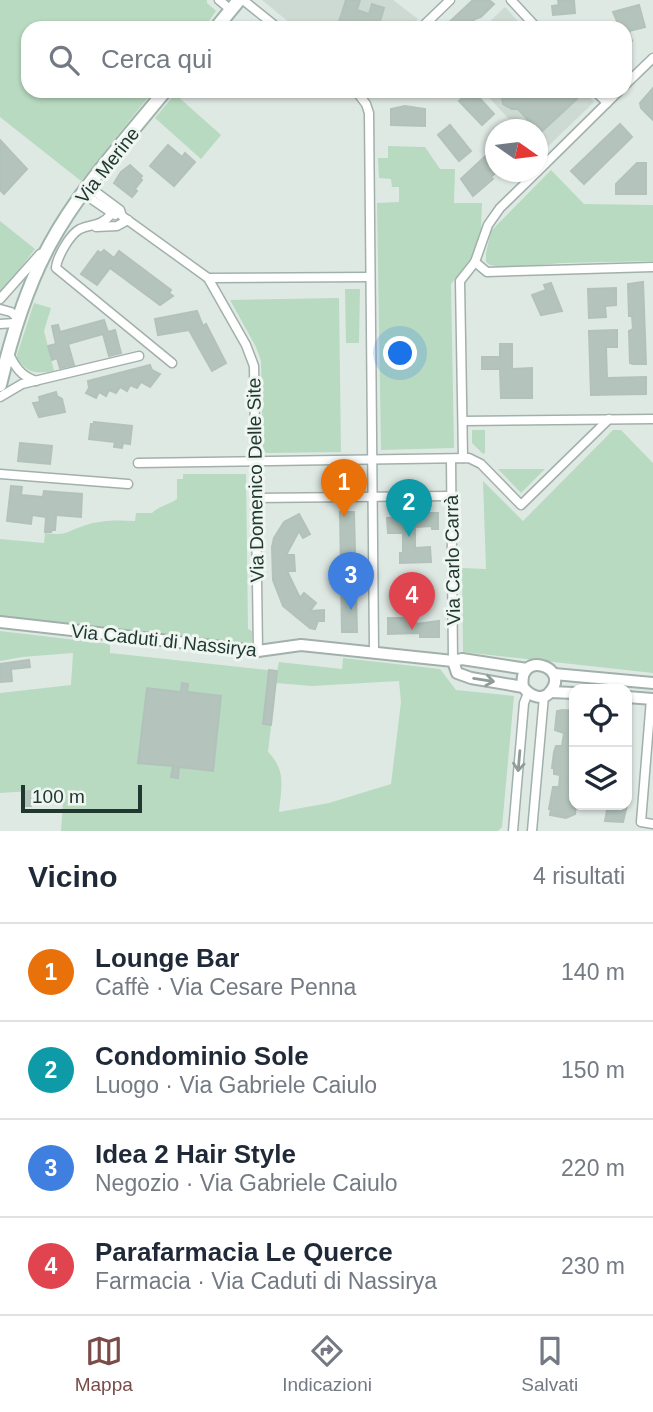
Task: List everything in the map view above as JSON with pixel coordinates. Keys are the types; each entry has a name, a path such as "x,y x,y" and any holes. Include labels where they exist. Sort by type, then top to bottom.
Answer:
{"main road":[{"path":"222,21 238,3"},
{"name":"Via Merine","path":"1,379 19,319 39,264 51,241 86,191 159,98"}],"street":[{"path":"219,0 238,3 267,21"},
{"path":"428,21 450,0"},
{"path":"511,0 530,21"},
{"path":"632,78 653,58"},
{"path":"361,98 369,113 374,651"},
{"path":"602,98 607,103"},
{"path":"548,160 612,98"},
{"path":"463,458 460,281 475,262 488,225 500,208 526,182"},
{"path":"86,191 111,214 125,218 208,278 369,277"},
{"path":"86,191 120,210 125,218"},
{"path":"111,214 103,222 76,232 58,260 56,268 172,363"},
{"path":"93,227 117,226 125,218"},
{"path":"0,299 51,241"},
{"path":"475,262 487,272 653,267"},
{"name":"Via Domenico Delle Site","path":"208,278 246,345 254,366 258,651"},
{"path":"0,309 11,312 19,319 15,323 0,325"},
{"path":"0,325 7,334 9,350 23,380"},
{"path":"1,379 12,374 23,380 36,381 139,356"},
{"path":"0,397 23,380"},
{"path":"138,463 469,458 481,464 521,505 610,419"},
{"path":"463,421 653,419"},
{"name":"Via Carlo Carrà","path":"451,459 453,661"},
{"path":"0,474 128,484"},
{"path":"256,498 451,496"},
{"name":"Via Caduti di Nassirya","path":"0,622 258,651 300,645 453,661 462,659 527,669 537,664 547,666 554,674 653,684"},
{"name":"Via Caduti di Nassirya","path":"453,661 457,673 526,690 536,697 569,693"},
{"path":"513,831 526,690 524,674 527,669"},
{"path":"532,831 547,694 555,684 554,674"},
{"path":"632,697 652,699 641,822 653,824"}],"shaded area":[{"path":"262,0 393,0 418,19 416,21 288,21"},
{"path":"505,7 518,21 490,21"},
{"path":"489,98 590,98 594,102 548,146 548,119 509,119"}],"green space":[{"path":"0,0 207,0 216,11 209,21 21,21 21,98 147,98 81,181 0,117"},
{"path":"172,98 179,98 221,135 201,159 155,118"},
{"path":"388,146 425,147 440,169 455,169 454,203 482,203 481,230 474,254 451,284 454,448 381,450 377,203 399,202 399,187 392,187 391,179 379,178 378,158 388,158"},
{"path":"551,170 584,204 653,205 653,261 562,263 505,268 486,262 491,231 539,182 548,182 548,173"},
{"path":"0,221 35,249 0,294"},
{"path":"345,289 360,289 359,343 346,343"},
{"path":"339,298 341,452 266,453 263,450 261,361 230,300"},
{"path":"34,303 51,308 44,331 54,371 32,371 16,358"},
{"path":"472,430 485,430 485,453 472,443"},
{"path":"613,430 621,430 653,463 653,673 463,652 462,568 486,569 483,481 523,521"},
{"path":"498,469 545,469 521,493"},
{"path":"350,470 363,470 363,487 350,487"},
{"path":"183,474 246,474 248,629 252,631 252,645 0,618 0,539 44,543 45,533 62,534 102,522 135,521 136,513 152,513 177,499 177,479 183,479"},
{"path":"0,631 110,644 110,653 277,671 279,662 342,669 343,658 440,669 456,690 514,696 502,827 498,831 61,831 64,789 0,793 0,693 71,685 73,653 0,661","holes":["399,681 401,702 391,784 329,803 279,812 280,773 268,752 276,683 312,686"]}],"building":[{"path":"346,0 360,0 357,10 369,14 372,4 384,8 380,21 339,21"},
{"path":"473,0 489,0 494,4 473,21 450,21"},
{"path":"558,0 574,0 575,13 553,15 552,6 559,5"},
{"path":"639,5 645,27 632,30 632,21 617,21 613,12"},
{"path":"653,88 653,120 641,108 640,103"},
{"path":"462,98 479,98 494,114 485,119 482,125 459,101"},
{"path":"502,98 577,99 548,126 548,119 527,119 518,109 503,104"},
{"path":"405,106 425,109 425,126 391,125 391,109"},
{"path":"620,124 632,137 584,184 571,171"},
{"path":"450,125 471,151 459,161 438,135"},
{"path":"0,140 27,169 4,194 0,190"},
{"path":"168,145 182,157 185,153 195,162 174,186 150,166"},
{"path":"485,156 485,182 489,182 473,196 461,179"},
{"path":"637,163 646,163 646,194 616,194 616,184"},
{"path":"130,165 142,176 132,197 114,183"},
{"path":"104,250 114,258 119,251 171,290 169,293 173,296 160,305 110,268 97,285 81,274 98,251 101,253"},
{"path":"643,282 646,364 633,364 630,363 629,331 633,329 632,316 629,316 628,284"},
{"path":"551,283 562,311 541,315 532,295 546,290 544,285"},
{"path":"616,288 616,305 605,306 606,317 589,318 588,289"},
{"path":"197,311 226,363 212,371 189,330 158,335 155,319"},
{"path":"104,320 108,332 115,330 121,353 109,356 103,334 68,344 74,365 60,368 57,358 52,360 48,346 56,344 52,326 58,325 60,332"},
{"path":"617,330 617,347 606,347 607,378 646,377 646,394 591,395 589,331"},
{"path":"500,344 512,344 512,369 532,368 532,398 501,398 500,369 482,369 482,357 500,357"},
{"path":"150,365 152,370 160,374 150,387 141,382 137,388 130,385 127,391 120,387 116,393 109,390 106,396 99,392 96,398 86,393 89,388 88,381"},
{"path":"56,392 62,399 65,412 39,417 33,403 40,402 39,397"},
{"path":"94,422 132,426 130,444 123,443 122,448 114,447 115,442 89,439 91,424"},
{"path":"20,443 52,446 50,464 18,461"},
{"path":"11,486 22,487 21,495 43,497 44,491 82,494 81,517 56,515 55,530 51,532 45,532 46,517 32,515 31,524 7,521"},
{"path":"340,512 354,512 357,632 342,632"},
{"path":"418,513 438,513 438,529 432,529 432,526 415,527 415,548 430,547 431,562 400,563 403,533 388,533 387,518 418,517"},
{"path":"299,514 310,534 303,538 299,531 286,555 294,555 295,571 287,571 300,598 304,593 316,603 310,611 324,610 324,621 318,621 315,629 310,628 283,606 273,580 274,538 284,522"},
{"path":"431,587 431,602 416,602 416,624 439,621 439,637 420,637 420,633 388,634 388,618 404,618 404,597 401,597 400,588"},
{"path":"29,660 30,667 11,669 12,681 0,682 0,664"},
{"path":"269,670 277,671 271,725 263,724"},
{"path":"182,683 188,684 187,692 221,696 213,771 179,767 178,778 171,777 173,766 138,763 147,688 181,692"},
{"path":"557,711 569,711 569,810 575,810 575,814 566,818 550,815 549,809 553,787 559,787 560,775 554,774 552,768 554,752 556,746 562,746 564,733 555,730"},
{"path":"31,791 31,806 24,806 23,792"},
{"path":"607,810 626,810 623,822 605,821"}],"place":[{"name":"Lounge Bar","path":"344,517"},
{"name":"Condominio Sole","path":"409,537"},
{"name":"Idea 2 Hair Style","path":"351,610"},
{"name":"Parafarmacia Le Querce","path":"412,630"}]}
